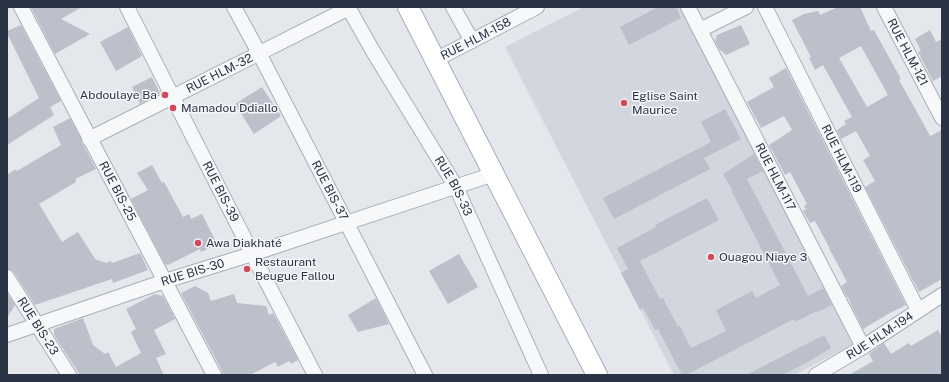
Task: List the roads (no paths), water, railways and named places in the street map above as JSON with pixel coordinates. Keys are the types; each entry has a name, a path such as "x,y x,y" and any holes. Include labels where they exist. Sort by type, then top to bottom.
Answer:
{"street":[{"name":"RUE BIS-25","path":"21,7 214,375"},
{"name":"RUE BIS-39","path":"127,7 315,375"},
{"name":"RUE BIS-37","path":"234,7 426,375"},
{"name":"RUE HLM-32","path":"90,139 348,7"},
{"name":"RUE BIS-33","path":"348,7 374,53 456,187 541,375"},
{"path":"408,7 597,375"},
{"path":"453,7 472,41"},
{"name":"RUE HLM-158","path":"435,60 537,7"},
{"name":"RUE HLM-117","path":"688,7 863,347"},
{"path":"700,30 746,7"},
{"name":"RUE HLM-119","path":"765,7 918,310"},
{"name":"RUE HLM-121","path":"884,7 942,118"},
{"name":"RUE BIS-30","path":"7,335 165,281 252,254 494,174"},
{"name":"RUE BIS-23","path":"7,278 70,375"},
{"name":"RUE HLM-194","path":"816,375 941,297"}],"place":[{"name":"Abdoulaye Ba","path":"165,95"},
{"name":"Eglise Saint Maurice","path":"624,103"},
{"name":"Mamadou Ddiallo","path":"173,108"},
{"name":"Awa Diakhaté","path":"198,243"},
{"name":"Ouagou Niaye 3","path":"711,257"},
{"name":"Restaurant Beugue Fallou","path":"247,269"}]}
